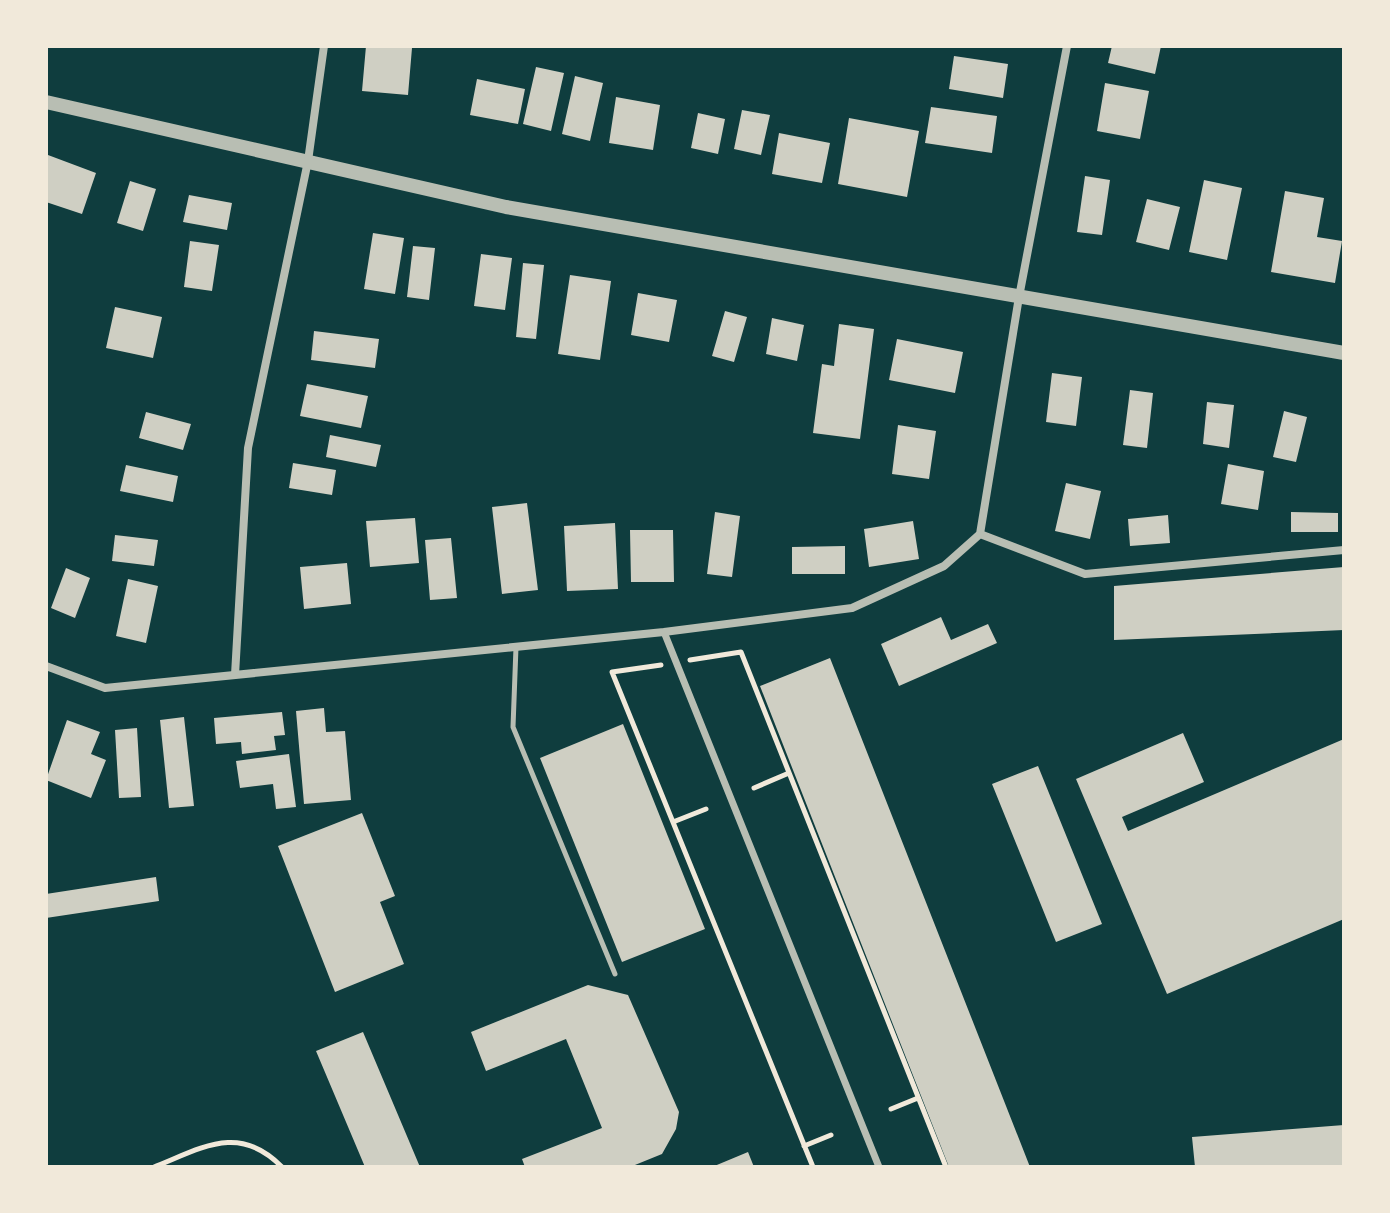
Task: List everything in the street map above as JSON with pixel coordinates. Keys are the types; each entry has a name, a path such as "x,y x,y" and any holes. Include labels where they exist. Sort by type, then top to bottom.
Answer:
{"street":[{"path":"235,675 248,448 308,161 324,46"},
{"path":"46,666 105,688 664,632 852,608 944,566 980,534 1019,297 1067,46"},
{"path":"46,102 506,207 1344,353"},
{"path":"980,534 1085,574 1344,550"},
{"path":"664,632 879,1167"}],"lane":[{"path":"516,647 513,727 615,974"}],"path":[{"path":"741,652 946,1167"},
{"path":"612,672 813,1167"},
{"path":"754,788 789,773"},
{"path":"673,822 706,809"},
{"path":"891,1109 918,1098"},
{"path":"804,1146 831,1135"},
{"path":"154,1167 217,1143 245,1142 269,1154 282,1167"}],"building":[{"path":"366,46 412,48 408,95 362,91"},
{"path":"1112,46 1161,46 1155,74 1108,63"},
{"path":"954,56 1008,64 1003,98 949,89"},
{"path":"536,67 564,73 551,131 523,124"},
{"path":"575,76 603,83 590,141 562,134"},
{"path":"477,79 525,89 518,124 470,115"},
{"path":"1105,83 1149,91 1140,139 1097,131"},
{"path":"616,97 660,105 653,150 609,143"},
{"path":"931,107 997,116 992,153 925,143"},
{"path":"742,110 770,115 761,155 734,149"},
{"path":"698,113 725,119 718,154 691,148"},
{"path":"849,118 919,131 907,197 838,184"},
{"path":"779,133 830,143 822,183 772,174"},
{"path":"48,155 96,173 82,214 46,202"},
{"path":"1085,176 1110,180 1102,235 1077,232"},
{"path":"1204,180 1242,188 1227,260 1189,252"},
{"path":"130,181 156,189 143,231 117,223"},
{"path":"1285,191 1324,198 1317,237 1342,241 1335,283 1271,272"},
{"path":"189,195 232,203 227,230 183,222"},
{"path":"1147,199 1180,207 1169,250 1136,242"},
{"path":"373,233 404,238 395,294 364,289"},
{"path":"190,241 219,245 212,291 184,287"},
{"path":"413,246 435,248 429,300 407,297"},
{"path":"481,254 512,258 505,310 474,306"},
{"path":"523,263 544,265 536,339 516,337"},
{"path":"570,275 611,281 600,360 558,354"},
{"path":"638,293 677,300 669,342 631,335"},
{"path":"115,307 162,317 153,358 106,348"},
{"path":"725,311 747,317 734,362 712,356"},
{"path":"772,318 804,325 797,361 766,354"},
{"path":"839,324 874,329 860,439 813,433 822,364 834,366"},
{"path":"314,331 379,339 375,368 311,360"},
{"path":"897,339 963,352 955,393 889,380"},
{"path":"1052,373 1082,377 1076,426 1046,422"},
{"path":"307,384 368,396 361,428 300,416"},
{"path":"1130,390 1153,393 1147,448 1123,445"},
{"path":"1207,402 1234,405 1229,448 1203,444"},
{"path":"1284,411 1307,417 1296,462 1273,457"},
{"path":"146,412 191,424 183,450 139,438"},
{"path":"898,425 936,431 929,479 892,474"},
{"path":"330,435 381,445 376,467 326,457"},
{"path":"293,463 336,470 332,495 289,488"},
{"path":"1228,464 1264,471 1258,510 1221,504"},
{"path":"126,465 178,476 173,502 120,491"},
{"path":"1066,483 1101,491 1090,539 1055,531"},
{"path":"527,503 538,590 502,594 492,507"},
{"path":"715,512 740,516 732,577 707,574"},
{"path":"1291,512 1338,513 1338,532 1291,532"},
{"path":"1168,515 1170,543 1130,546 1128,519"},
{"path":"415,518 419,563 370,567 366,521"},
{"path":"913,521 919,559 869,567 864,529"},
{"path":"615,523 618,589 567,591 564,526"},
{"path":"630,530 673,530 674,582 631,582"},
{"path":"115,535 158,540 154,566 112,561"},
{"path":"451,538 457,598 430,600 425,540"},
{"path":"845,546 845,574 792,574 792,547"},
{"path":"347,563 351,604 304,609 300,567"},
{"path":"1344,567 1344,630 1114,640 1114,586"},
{"path":"66,568 90,578 75,618 51,608"},
{"path":"128,579 158,586 146,643 116,636"},
{"path":"941,617 951,640 988,624 997,643 899,686 881,644"},
{"path":"830,658 1030,1167 949,1167 760,686"},
{"path":"324,708 326,732 345,731 351,800 304,804 296,711"},
{"path":"282,712 285,735 274,736 276,750 242,754 241,742 216,744 214,718"},
{"path":"184,717 194,806 169,808 160,720"},
{"path":"67,720 100,732 91,754 106,760 91,798 46,780"},
{"path":"623,724 705,929 622,962 540,758"},
{"path":"137,728 141,797 119,798 115,730"},
{"path":"1183,733 1204,782 1122,817 1128,831 1344,739 1344,919 1167,994 1076,779"},
{"path":"289,754 296,807 276,809 273,784 240,788 236,761"},
{"path":"1038,766 1102,924 1056,942 992,784"},
{"path":"362,813 395,896 380,902 404,964 335,992 278,846"},
{"path":"156,877 159,901 46,918 46,894"},
{"path":"588,985 628,995 679,1112 676,1129 662,1154 630,1167 525,1167 522,1159 602,1128 566,1039 486,1071 471,1032"},
{"path":"363,1032 420,1167 365,1167 316,1051"},
{"path":"1344,1125 1344,1167 1195,1167 1192,1137"},
{"path":"748,1152 754,1167 712,1167"}]}
